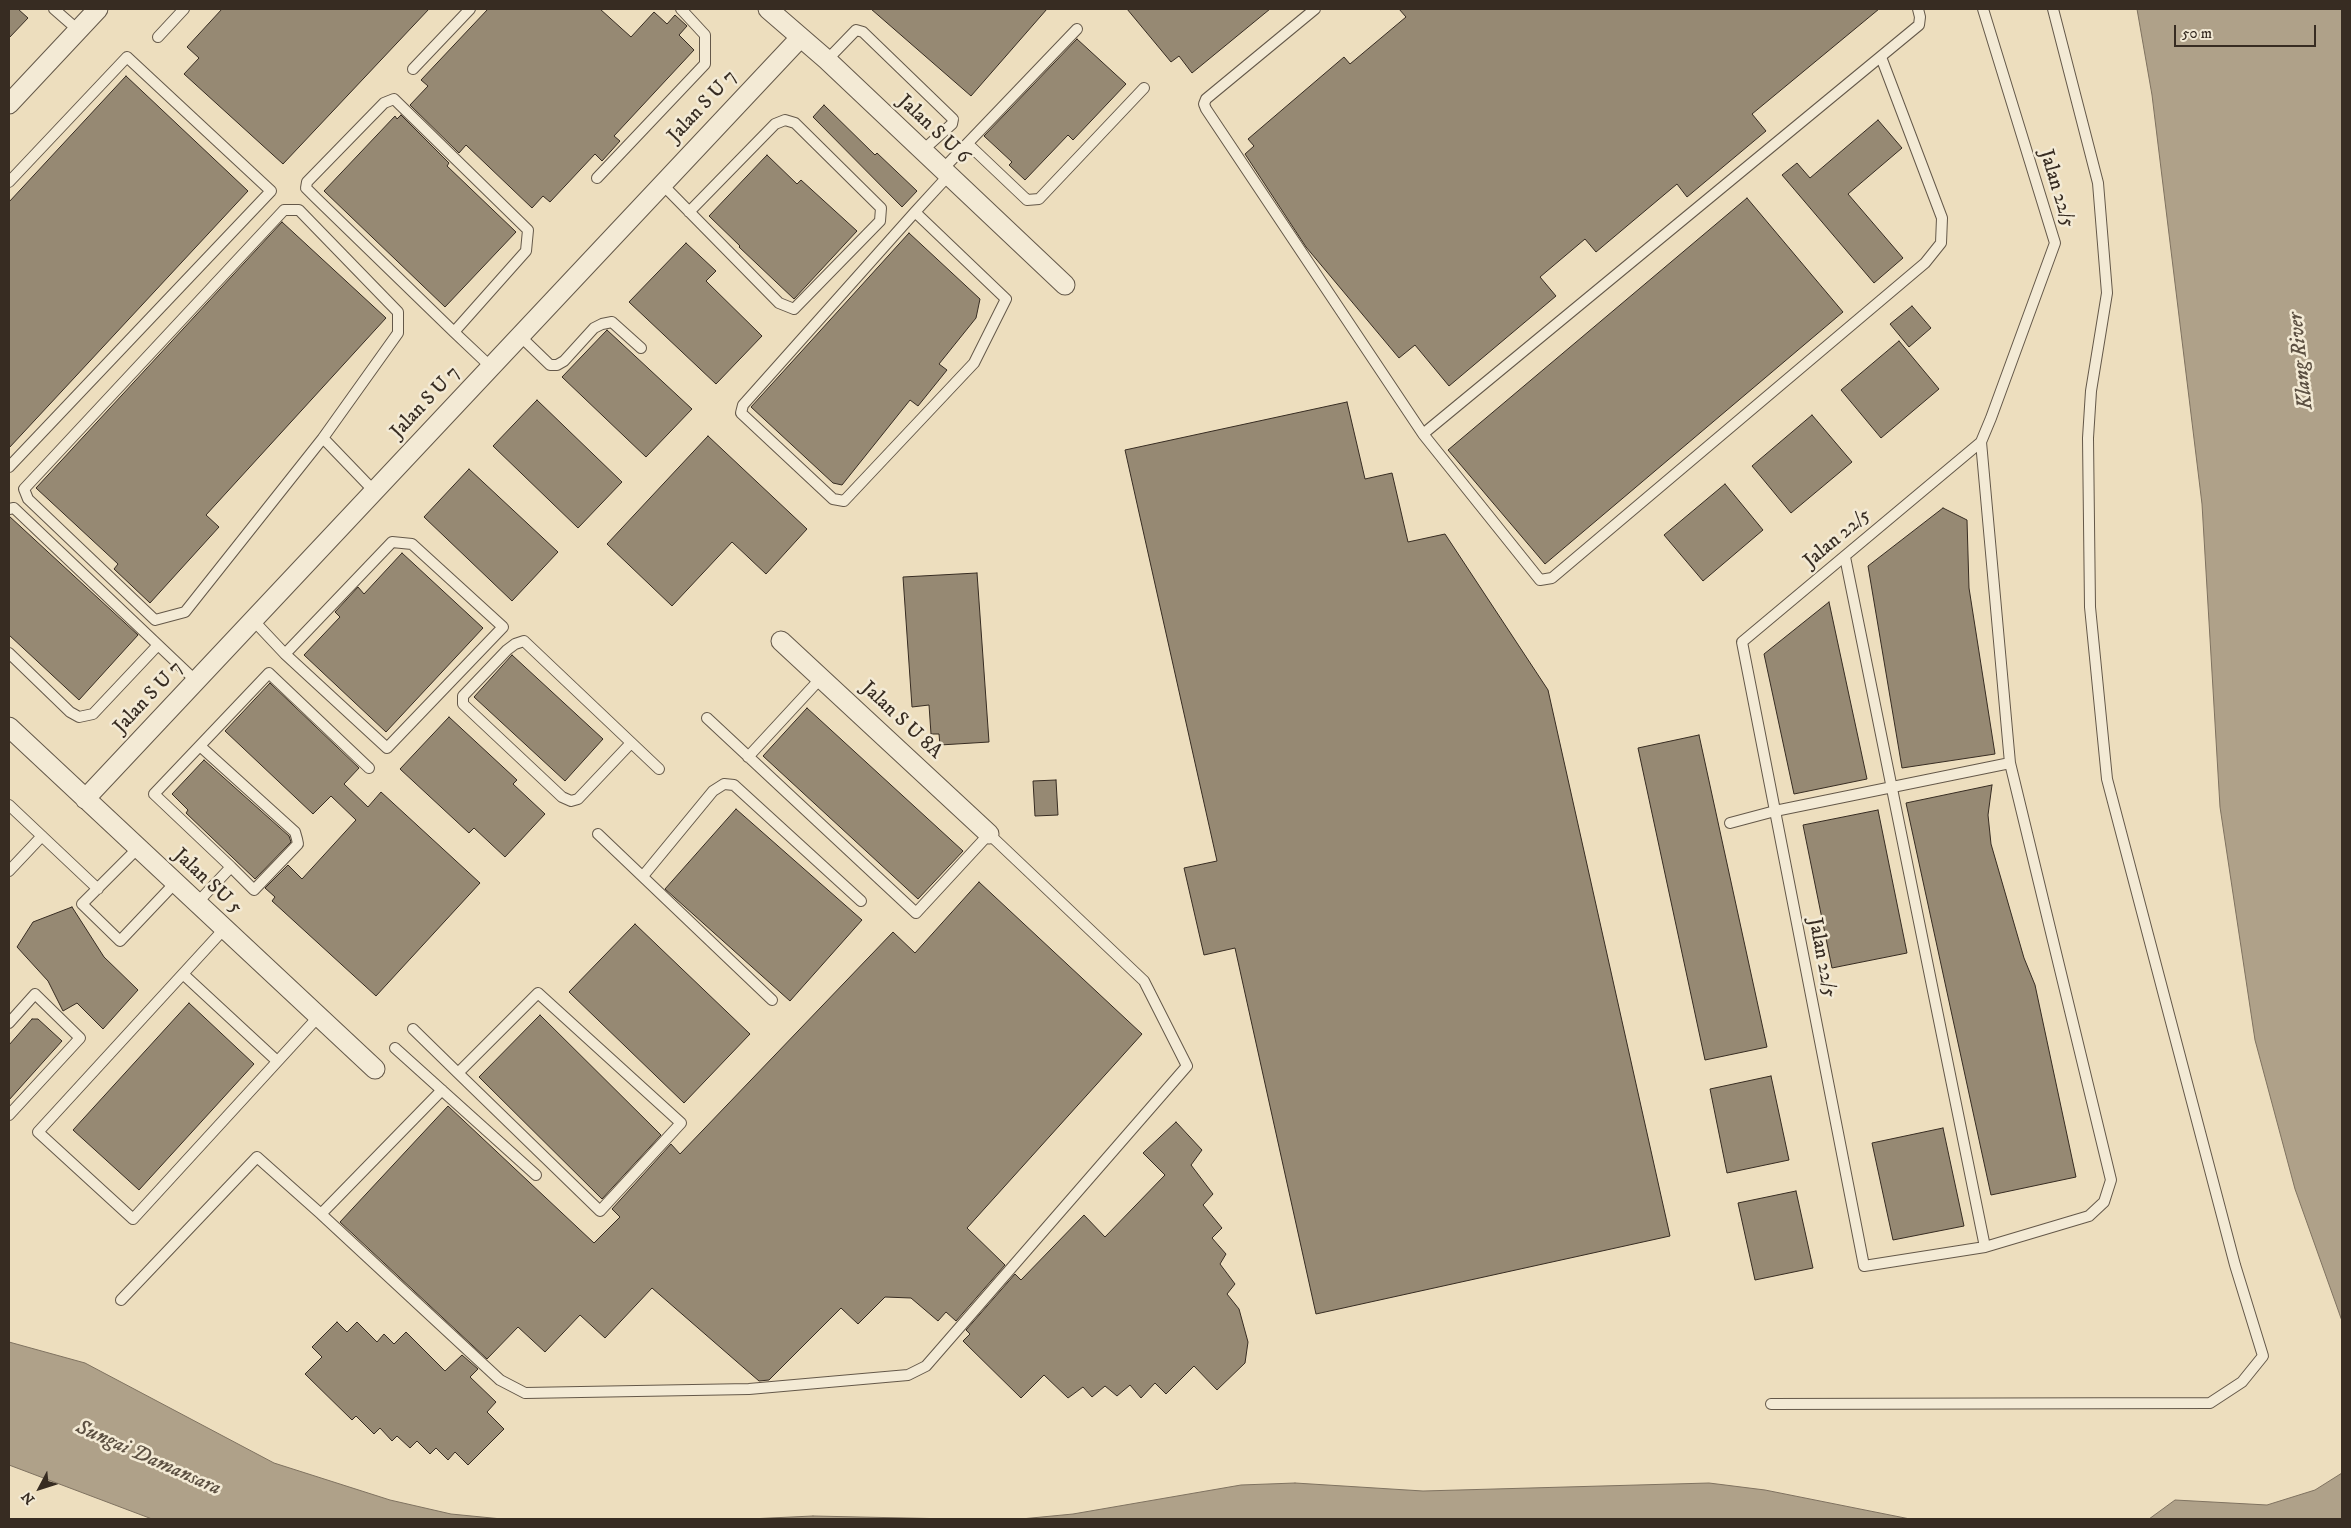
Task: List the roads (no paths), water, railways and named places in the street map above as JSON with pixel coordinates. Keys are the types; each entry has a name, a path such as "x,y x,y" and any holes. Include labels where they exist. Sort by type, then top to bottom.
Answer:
{"street":[{"path":"9,104 98,9"},
{"name":"Jalan S U 6","path":"768,9 827,60 1065,285"},
{"name":"Jalan S U 7","path":"86,799 800,38"},
{"name":"Jalan S U 8A","path":"781,641 989,834"},
{"name":"Jalan SU 5","path":"9,727 375,1069"}],"lane":[{"path":"54,9 78,30"},
{"path":"158,36 184,9"},
{"path":"413,68 470,9"},
{"path":"597,178 705,64 705,35 681,9"},
{"path":"1315,9 1206,99 1204,104 1423,434 1540,580 1552,578 1926,263 1941,243 1942,218 1881,56"},
{"path":"1423,434 1919,25 1918,9"},
{"name":"Jalan 22/5","path":"1982,9 2054,243 1981,442 1742,642 1864,1266 1985,1247"},
{"path":"1771,1404 2210,1402 2242,1382 2263,1356 2235,1265 2108,779 2090,607 2088,438 2091,391 2106,284 2098,184 2053,9"},
{"path":"916,212 1006,299 974,363 844,501 833,499 742,413 743,405 916,212 968,144 1077,29"},
{"path":"827,60 856,30 863,32 953,118 952,124 922,151"},
{"path":"9,182 127,57 271,192 9,467"},
{"path":"968,144 1027,200 1039,199 1144,88"},
{"path":"454,332 526,251 528,230 394,99 384,103 307,182 306,188 454,332 491,367"},
{"path":"662,184 689,212 779,303 794,309 880,221 881,208 795,123 785,120 775,124 689,212"},
{"path":"284,210 299,210 398,312 398,333 323,438 185,612 155,620 28,499 24,490 284,210"},
{"path":"520,336 550,365 557,366 594,328 602,324 612,322 641,348"},
{"path":"323,438 374,491"},
{"path":"1845,557 1985,1247 2089,1216 2104,1202 2111,1180 2010,763 1981,442"},
{"path":"9,509 14,508 196,681"},
{"path":"253,620 286,654 387,748 503,628 412,544 392,542 286,654"},
{"path":"631,743 578,799 571,801 562,797 463,704 463,696 507,650 515,644 524,641 631,743 659,770"},
{"path":"9,654 70,712 79,717 93,714 158,645"},
{"path":"200,746 295,832 298,844 254,890 154,794 269,673 369,768"},
{"path":"748,757 821,678"},
{"path":"121,1300 257,1157 500,1380 525,1392 748,1389 908,1375 926,1366 1187,1066 1144,981 989,834 916,913 708,718"},
{"path":"1730,823 1775,811 2010,763"},
{"path":"643,876 713,791 724,784 734,785 862,902"},
{"path":"9,805 98,889"},
{"path":"598,834 772,1000"},
{"path":"9,871 42,836"},
{"path":"138,848 82,904 120,941 175,883"},
{"path":"197,903 231,867"},
{"path":"225,928 38,1132 133,1219 319,1016"},
{"path":"183,974 278,1061"},
{"path":"413,1029 458,1073 600,1211 681,1123 538,993 458,1073"},
{"path":"9,1022 35,994 80,1038 9,1116"},
{"path":"396,1048 536,1175"},
{"path":"321,1214 442,1090"}],"water":[{"name":"Klang River","path":"2137,9 2342,9 2342,1321 2295,1189 2255,1040 2220,807 2202,504 2152,95"},
{"name":"Sungai Damansara","path":"9,1342 85,1363 274,1463 390,1500 451,1514 502,1519 152,1519 9,1465"},
{"path":"2342,1473 2342,1519 2149,1519 2175,1500 2267,1505 2315,1490"},
{"path":"1295,1483 1423,1491 1709,1483 1765,1490 1910,1519 1021,1519 1073,1514 1241,1485"},
{"path":"813,1516 953,1519 749,1519"}]}
